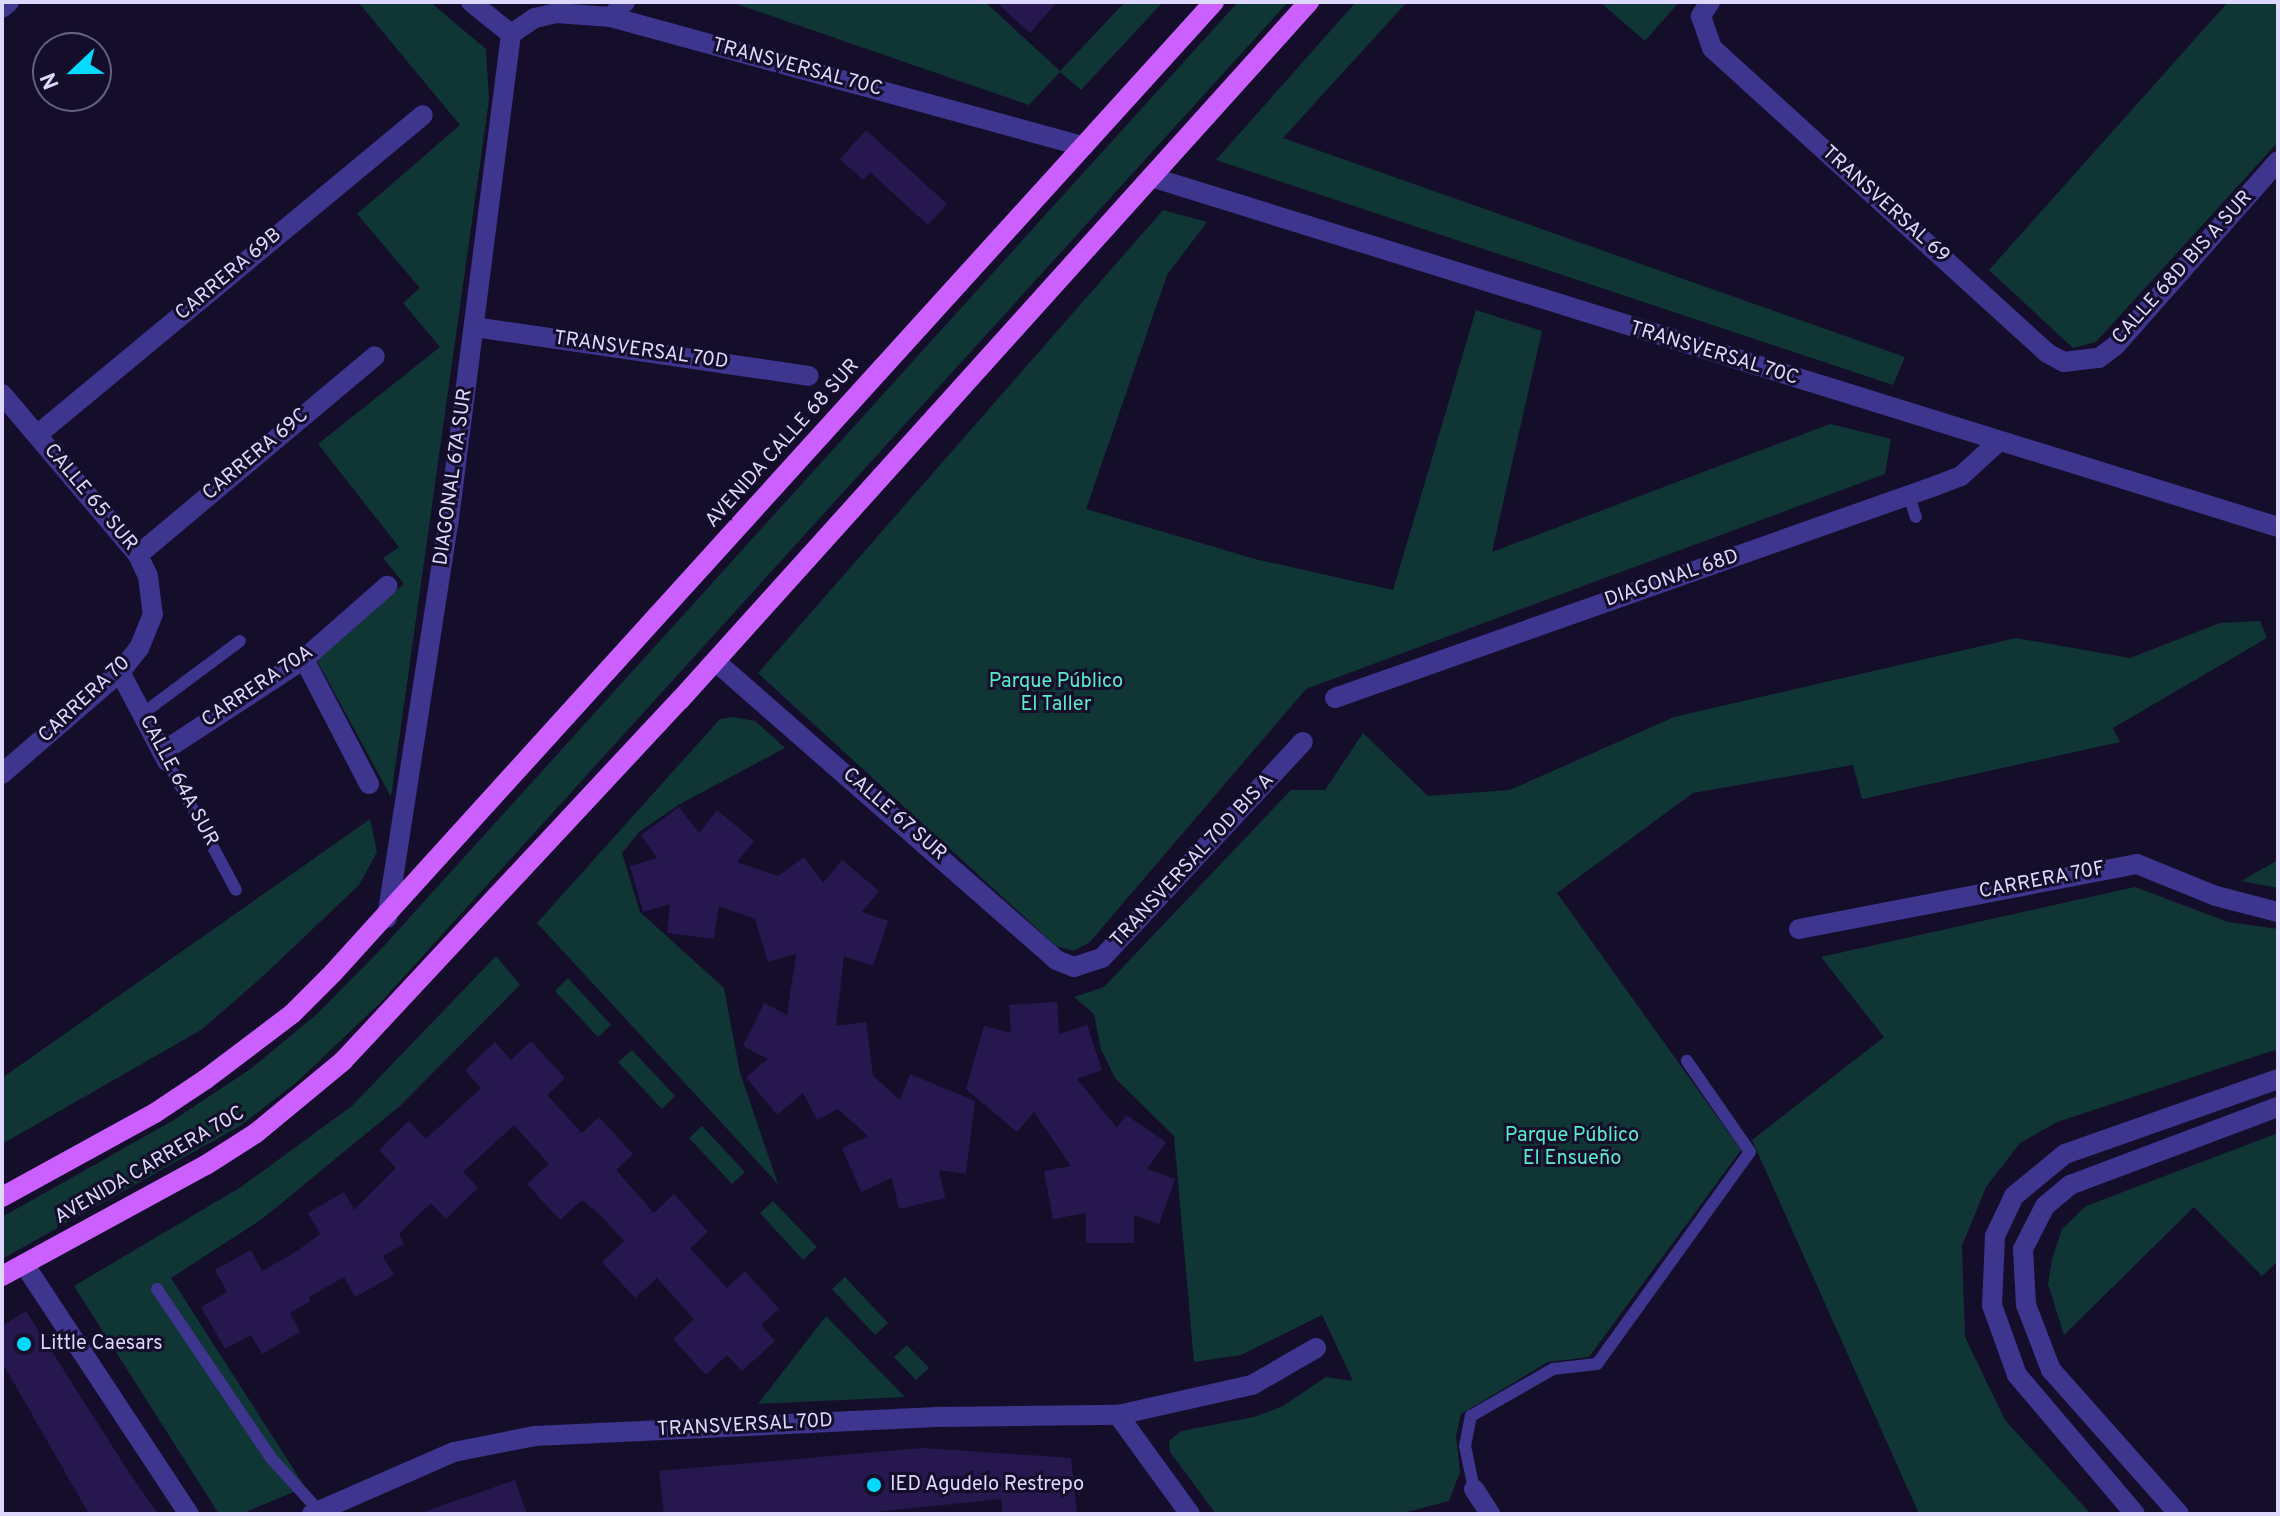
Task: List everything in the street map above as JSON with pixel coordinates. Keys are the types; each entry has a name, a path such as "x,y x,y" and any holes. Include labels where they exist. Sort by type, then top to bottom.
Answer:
{"main road":[{"name":"AVENIDA CALLE 68 SUR","path":"387,918 1214,2"},
{"path":"715,661 1309,2"},
{"name":"AVENIDA CARRERA 70C","path":"2,1276 256,1133 343,1061 483,915 715,661"},
{"path":"2,1197 155,1113 253,1045 387,918"}],"street":[{"path":"2,8 9,2"},
{"path":"471,2 511,34"},
{"name":"TRANSVERSAL 69","path":"1710,2 1701,16 1703,30 1712,48 2047,353 2080,364"},
{"name":"TRANSVERSAL 70C","path":"511,34 535,18 556,13 618,10 1084,146"},
{"name":"DIAGONAL 67A SUR","path":"387,918 474,327 511,34"},
{"name":"CARRERA 69B","path":"37,435 423,115"},
{"name":"CALLE 68D BIS A SUR","path":"2080,364 2116,345 2278,161"},
{"name":"TRANSVERSAL 70C","path":"1151,177 1997,443 2278,527"},
{"name":"TRANSVERSAL 70D","path":"474,327 808,376"},
{"name":"CARRERA 69C","path":"138,555 375,356"},
{"name":"CALLE 65 SUR","path":"2,394 138,555 148,576 153,614"},
{"name":"DIAGONAL 68D","path":"1335,698 1961,476 1997,443"},
{"name":"CARRERA 70A","path":"164,756 304,659 387,586"},
{"name":"CARRERA 70","path":"2,774 120,672 139,648 153,614"},
{"path":"304,659 369,784"},
{"name":"CALLE 67 SUR","path":"715,661 1056,960 1074,967"},
{"name":"CALLE 64A SUR","path":"120,672 164,756"},
{"name":"TRANSVERSAL 70D BIS A","path":"1074,967 1102,958 1303,742"},
{"name":"CARRERA 70F","path":"1799,929 2137,864 2216,896 2278,912"},
{"path":"2135,1514 2037,1404 2001,1339 1990,1270 2005,1212 2027,1181 2065,1154 2278,1079"},
{"path":"2179,1514 2043,1355 2022,1273 2033,1223 2056,1195 2091,1174 2278,1107"},
{"path":"24,1264 189,1514"},
{"name":"TRANSVERSAL 70D","path":"315,1513 454,1452 535,1436 942,1417 1118,1415 1191,1403 1252,1385 1316,1348"},
{"path":"1118,1415 1190,1514"},
{"path":"1474,1489 1490,1514"}],"lane":[{"path":"1909,496 1916,517"},
{"path":"142,714 240,641"},
{"name":"CALLE 64A SUR","path":"164,756 236,890"},
{"path":"1474,1489 1465,1446 1471,1416 1553,1369 1597,1364 1750,1152 1687,1061"},
{"path":"157,1289 271,1458 315,1513"}],"green space":[{"path":"358,2 430,2 486,49 489,100 391,797 314,655 404,584 383,558 399,547 318,444 440,347 403,303 420,288 357,214 460,125"},
{"path":"731,2 985,2 1060,71 1125,2 1163,2 1081,90 1060,72 1029,105"},
{"path":"1238,2 1288,2 380,1003 298,1081 240,1126 2,1259 2,1217 172,1121 249,1070 316,1015 382,948"},
{"path":"1356,2 1407,2 1283,138 1905,357 1893,385 1216,160"},
{"path":"1600,2 1679,2 1645,41"},
{"path":"2228,2 2278,2 2278,142 2096,342 2073,348 1989,270"},
{"name":"Parque Público El Taller","path":"1163,210 1207,222 1167,275 1086,509 1255,559 1393,590 1476,310 1542,331 1492,552 1830,424 1891,439 1885,474 1306,689 1089,943 1073,951 1056,946 758,673"},
{"name":"Parque Público El Ensueño","path":"2260,621 2267,638 2113,728 2120,742 1862,799 1853,765 1693,793 1557,893 1741,1150 1589,1357 1548,1362 1461,1414 1456,1436 1460,1472 1449,1501 1399,1514 1216,1514 1170,1452 1169,1441 1181,1431 1254,1417 1283,1406 1326,1377 1353,1381 1322,1315 1241,1355 1194,1362 1174,1136 1115,1078 1101,1049 1094,1014 1074,997 1104,987 1291,790 1325,790 1363,733 1428,796 1510,790 1674,717 2016,638 2130,658 2220,623"},
{"path":"733,717 755,721 785,748 680,804 639,832 622,853 640,912 724,988 740,1073 778,1184 537,923 720,719"},
{"path":"370,819 377,852 359,885 261,978 201,1030 2,1144 2,1078"},
{"path":"2278,860 2278,888 2241,881"},
{"path":"2135,887 2228,922 2278,929 2278,1049 2057,1122 2020,1143 1986,1187 1962,1246 1965,1337 2005,1420 2091,1514 1919,1514 1752,1140 1884,1037 1821,957"},
{"path":"496,956 520,985 401,1105 262,1219 171,1278 305,1487 241,1514 219,1514 74,1286 241,1187 352,1106"},
{"path":"568,978 611,1025 598,1037 555,991"},
{"path":"632,1050 675,1096 662,1109 618,1062"},
{"path":"702,1126 745,1172 732,1184 689,1138"},
{"path":"2278,1133 2278,1261 2262,1276 2194,1207 2064,1335 2048,1284 2052,1259 2062,1229 2086,1206"},
{"path":"773,1201 817,1247 803,1260 760,1213"},
{"path":"845,1277 888,1323 875,1335 832,1289"},
{"path":"826,1316 905,1397 758,1404"},
{"path":"907,1345 929,1368 916,1380 894,1357"}],"building":[{"path":"996,2 1057,2 1030,33"},
{"path":"866,130 947,204 928,225 870,172 863,180 840,159"},
{"path":"679,807 699,833 717,810 754,841 737,862 778,876 804,857 823,883 842,860 879,891 862,912 888,921 873,966 844,956 836,1026 866,1022 873,1076 900,1100 910,1074 975,1101 966,1174 939,1170 945,1198 899,1209 892,1178 861,1192 842,1148 868,1136 838,1109 817,1120 803,1093 777,1115 746,1077 768,1059 743,1046 764,1003 787,1015 796,954 768,962 755,919 719,906 714,939 667,933 670,904 643,912 630,866 657,858 641,835"},
{"path":"1057,1002 1059,1034 1087,1025 1102,1070 1077,1079 1117,1128 1126,1115 1166,1142 1147,1169 1175,1179 1159,1224 1134,1215 1134,1243 1086,1243 1086,1213 1053,1219 1044,1171 1071,1166 1034,1112 1017,1132 966,1089 984,1026 1011,1033 1009,1005"},
{"path":"531,1041 565,1078 547,1095 582,1133 599,1117 633,1154 616,1170 654,1213 674,1194 708,1232 690,1248 727,1288 745,1271 779,1309 761,1325 775,1341 742,1371 727,1355 706,1375 673,1339 694,1319 657,1278 635,1298 602,1262 624,1241 599,1214 582,1200 560,1220 527,1184 549,1164 514,1125 463,1172 478,1188 446,1219 431,1203 399,1234 404,1244 383,1256 394,1275 355,1297 344,1277 309,1297 311,1301 290,1313 300,1332 262,1354 251,1335 225,1349 201,1307 227,1292 215,1270 251,1250 262,1271 296,1252 320,1234 308,1213 344,1192 354,1210 396,1168 379,1150 409,1121 426,1139 481,1088 465,1070 495,1042 511,1060"},
{"path":"26,1311 158,1514 89,1514 2,1362 2,1326"},
{"name":"IED Agudelo Restrepo","path":"923,1448 1071,1458 1077,1514 1003,1514 1001,1499 854,1514 664,1514 659,1471"},
{"path":"515,1480 527,1514 427,1514 426,1511"}],"place":[{"name":"Little Caesars","path":"24,1344"},
{"name":"IED Agudelo Restrepo","path":"874,1485"}]}
